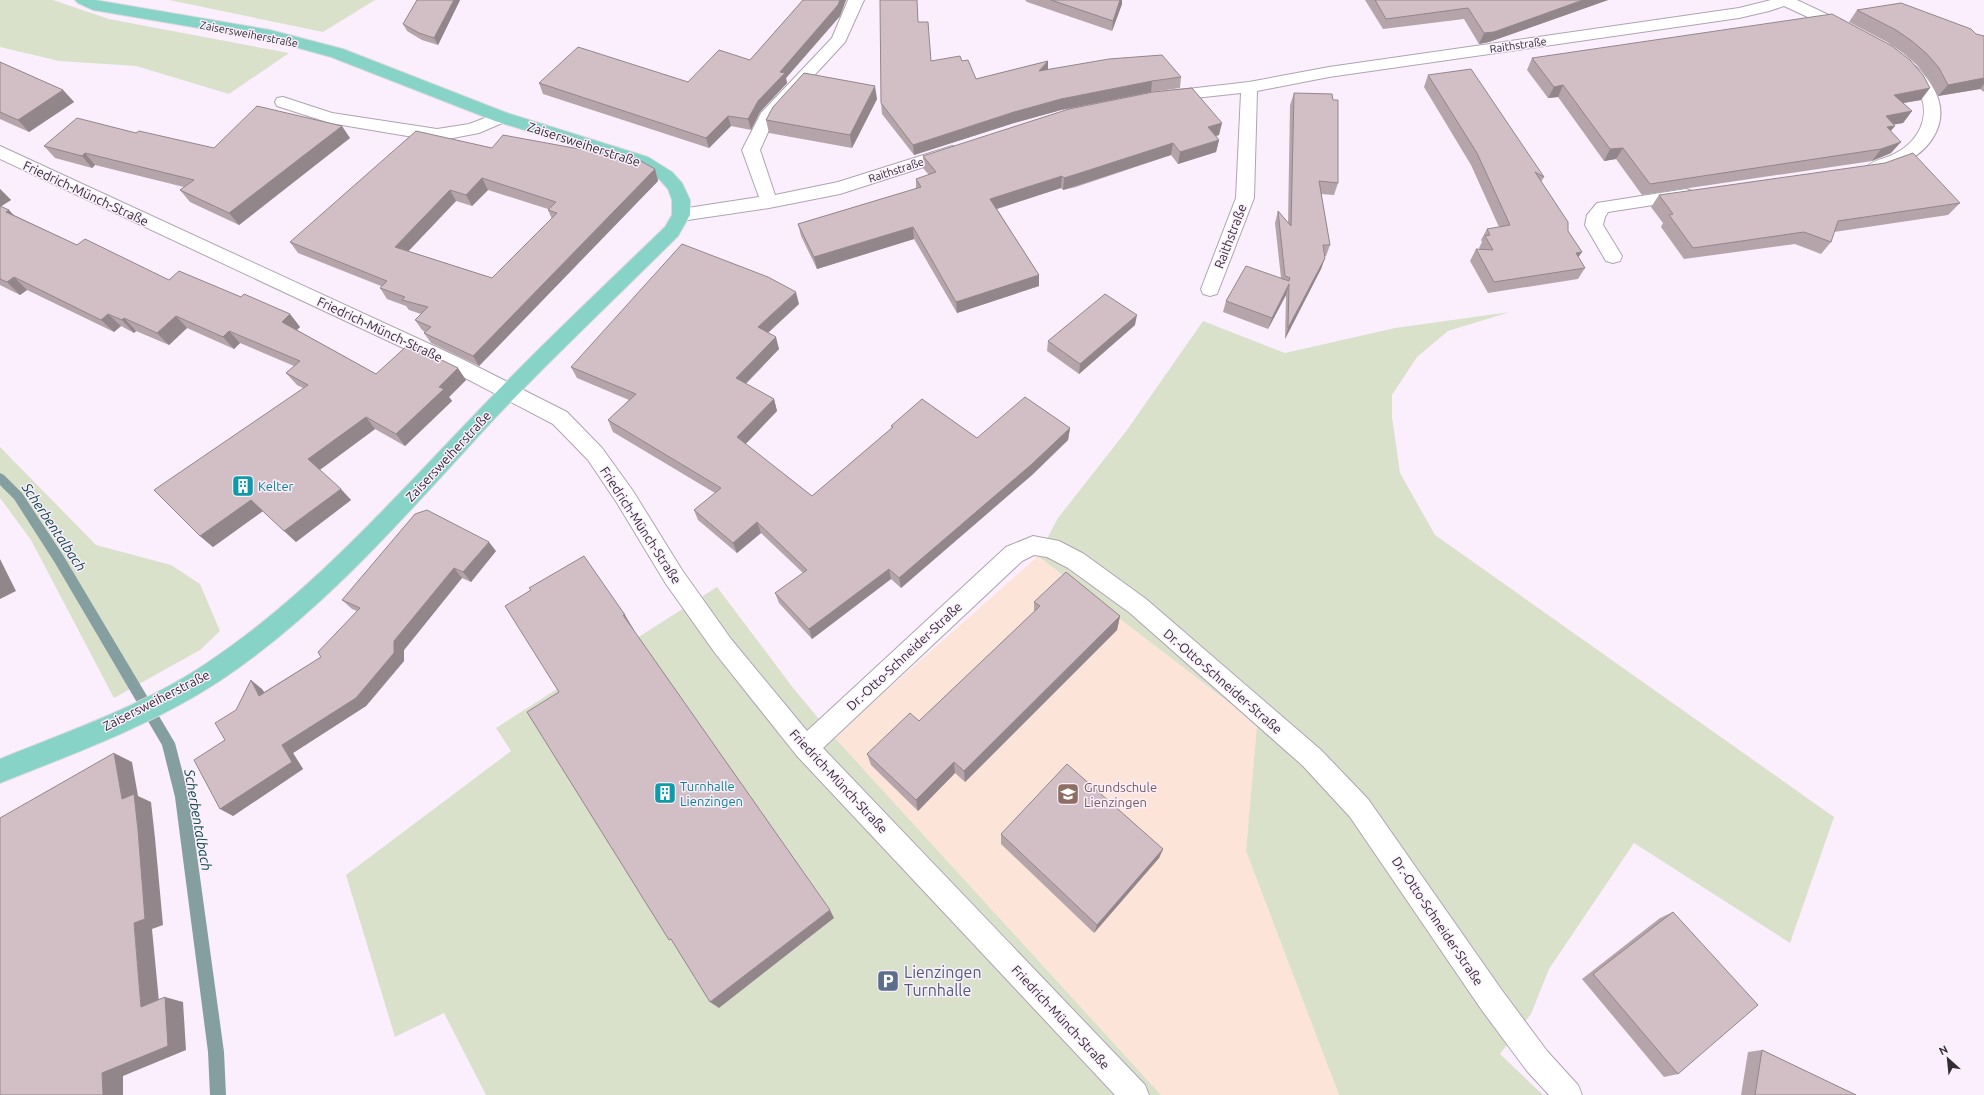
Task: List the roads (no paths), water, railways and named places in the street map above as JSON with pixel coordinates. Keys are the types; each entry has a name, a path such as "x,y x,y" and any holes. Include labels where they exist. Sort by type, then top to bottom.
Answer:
{"main road":[{"name":"Zaisersweiherstraße","path":"0,770 105,727 162,700 208,675 262,635 324,585 508,392 672,231 681,215 681,200 676,187 666,176 642,161 502,117 337,53 270,35 136,14 93,5 83,0"}],"street":[{"path":"768,202 751,150 767,117 839,39 856,0"},
{"path":"1785,0 1862,36"},
{"name":"Raithstraße","path":"1151,98 1249,87 1329,72 1739,13 1764,8 1785,0"},
{"path":"1859,171 1896,160 1916,148 1929,132 1933,115 1933,101 1928,89 1918,76 1894,56"},
{"name":"Raithstraße","path":"1210,289 1245,198 1249,87"},
{"path":"283,102 330,118 437,135 473,129 502,117"},
{"name":"Raithstraße","path":"681,215 768,202 840,188 968,146"},
{"name":"Friedrich-Münch-Straße","path":"0,152 446,359 560,418 595,454 625,497 674,577 723,646 758,691 806,748 1135,1095"},
{"path":"1613,256 1594,225 1596,216 1603,207 1704,192"},
{"name":"Dr.-Otto-Schneider-Straße","path":"806,748 1014,554 1033,545 1051,548 1076,560 1138,606 1312,758 1359,808 1429,906 1490,998 1536,1061 1568,1095"}],"waterway":[{"name":"Scherbentalbach","path":"0,478 18,496 59,559 168,743 182,797 216,1052 218,1095"}],"place":[{"name":"Kelter","path":"243,486"},
{"name":"Turnhalle Lienzingen","path":"665,793"},
{"name":"Grundschule Lienzingen","path":"1068,794"},
{"name":"Lienzingen Turnhalle","path":"888,981"}]}
